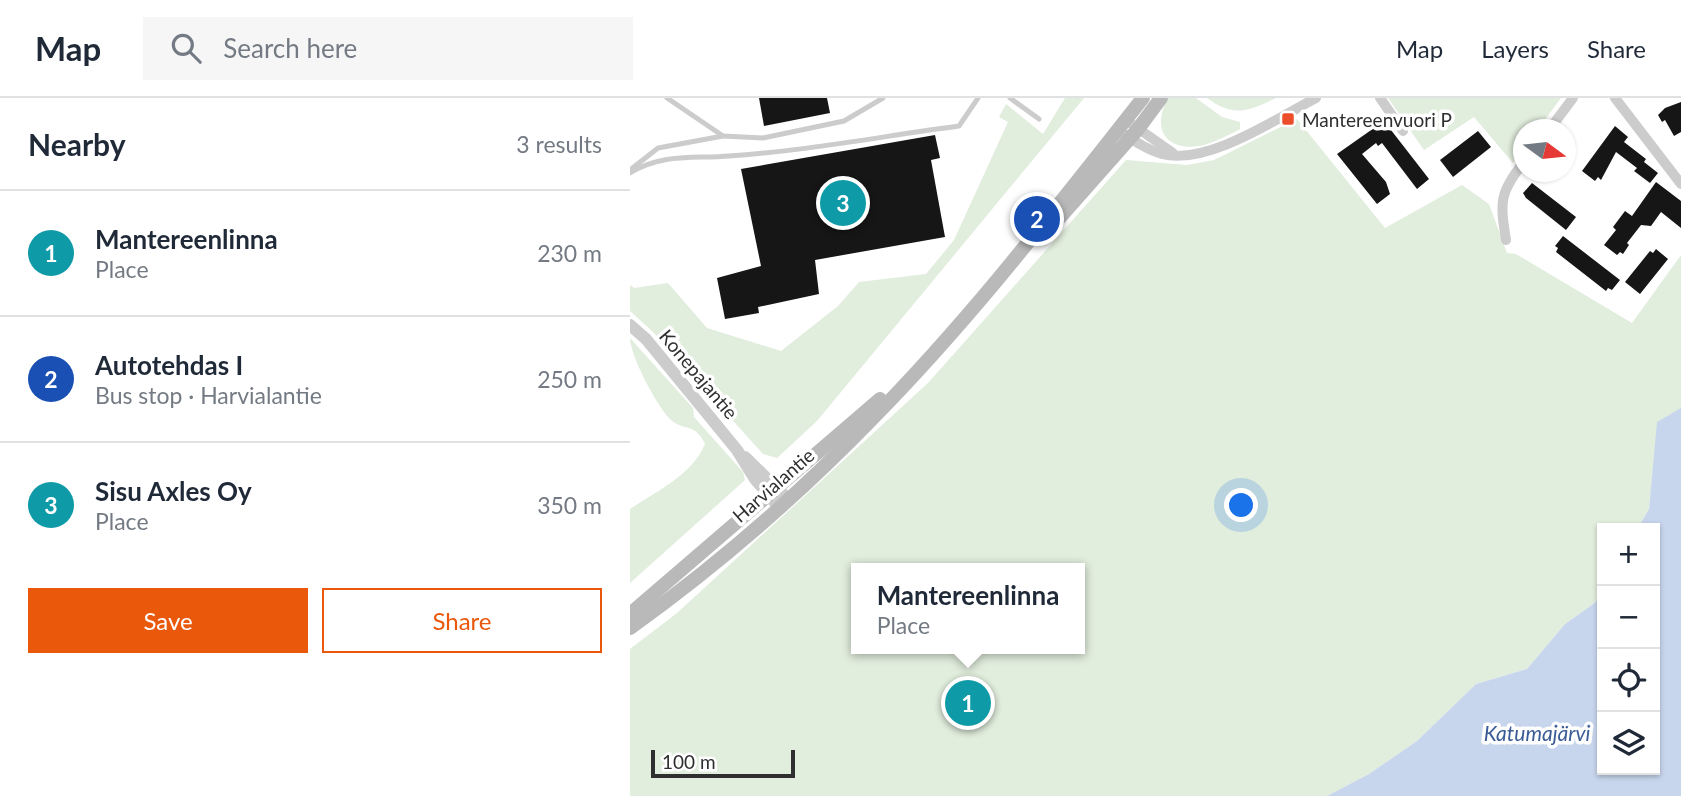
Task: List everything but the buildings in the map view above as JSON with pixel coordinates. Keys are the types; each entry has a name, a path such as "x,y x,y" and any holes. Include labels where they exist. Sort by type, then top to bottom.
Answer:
{"main road":[{"name":"Harvialantie","path":"630,628 674,596 873,419 1009,265 1143,98"},
{"name":"Harvialantie","path":"1009,265 1052,225 1134,133 1161,98"},
{"name":"Harvialantie","path":"630,614 928,356"}],"street":[{"path":"1122,125 1150,150 1178,156 1194,155 1214,149 1316,98"},
{"path":"1380,98 1403,131"},
{"path":"1557,119 1573,98"},
{"path":"1615,98 1681,184"},
{"path":"1506,240 1500,205 1506,184 1513,175"},
{"name":"Konepajantie","path":"630,325 646,339 782,502"}],"lane":[{"path":"667,98 676,101 723,136"},
{"path":"630,171 658,148 723,136 763,138 828,127 844,121 883,98"},
{"path":"630,171 646,163 678,157 729,156 959,126 978,98"},
{"path":"1010,98 1039,118"}],"green space":[{"path":"1065,98 1084,98 817,421 777,458 763,454 653,332 630,311 630,285 634,288 668,283 707,328 781,351 838,306 859,282 926,274 954,240 1008,122 999,117 1006,104 1043,134"},
{"path":"1168,98 1196,98 1222,117 1240,122 1240,129 1204,145 1181,146 1166,137 1162,129 1161,120"},
{"path":"1207,98 1276,98 1249,109 1234,110"},
{"path":"1388,98 1561,98 1545,119 1513,119 1513,163 1474,117 1424,150"},
{"path":"1297,119 1385,228 1462,185 1489,204 1507,253 1516,254 1632,323 1681,255 1681,408 1653,469 1649,509 1641,523 1597,523 1596,602 1565,624 1527,669 1476,684 1417,741 1369,774 1327,796 630,796 630,649 677,613 928,383 1126,160 1187,165 1214,160"},
{"path":"630,338 693,408 694,417 743,472 745,480 630,583 630,509 683,473 692,465 705,444 698,433 671,420 665,413 639,368"}],"water":[{"name":"Katumajärvi","path":"1681,408 1681,796 1327,796 1369,774 1417,741 1476,684 1527,669 1565,624 1597,600 1597,775 1660,775 1660,523 1641,523 1649,509 1657,422"}],"place":[{"name":"Mantereenvuori P","path":"1288,119"},
{"name":"Sisu Axles Oy","path":"843,203"},
{"name":"Autotehdas I","path":"1037,219"},
{"name":"Mantereenlinna","path":"968,703"}]}
